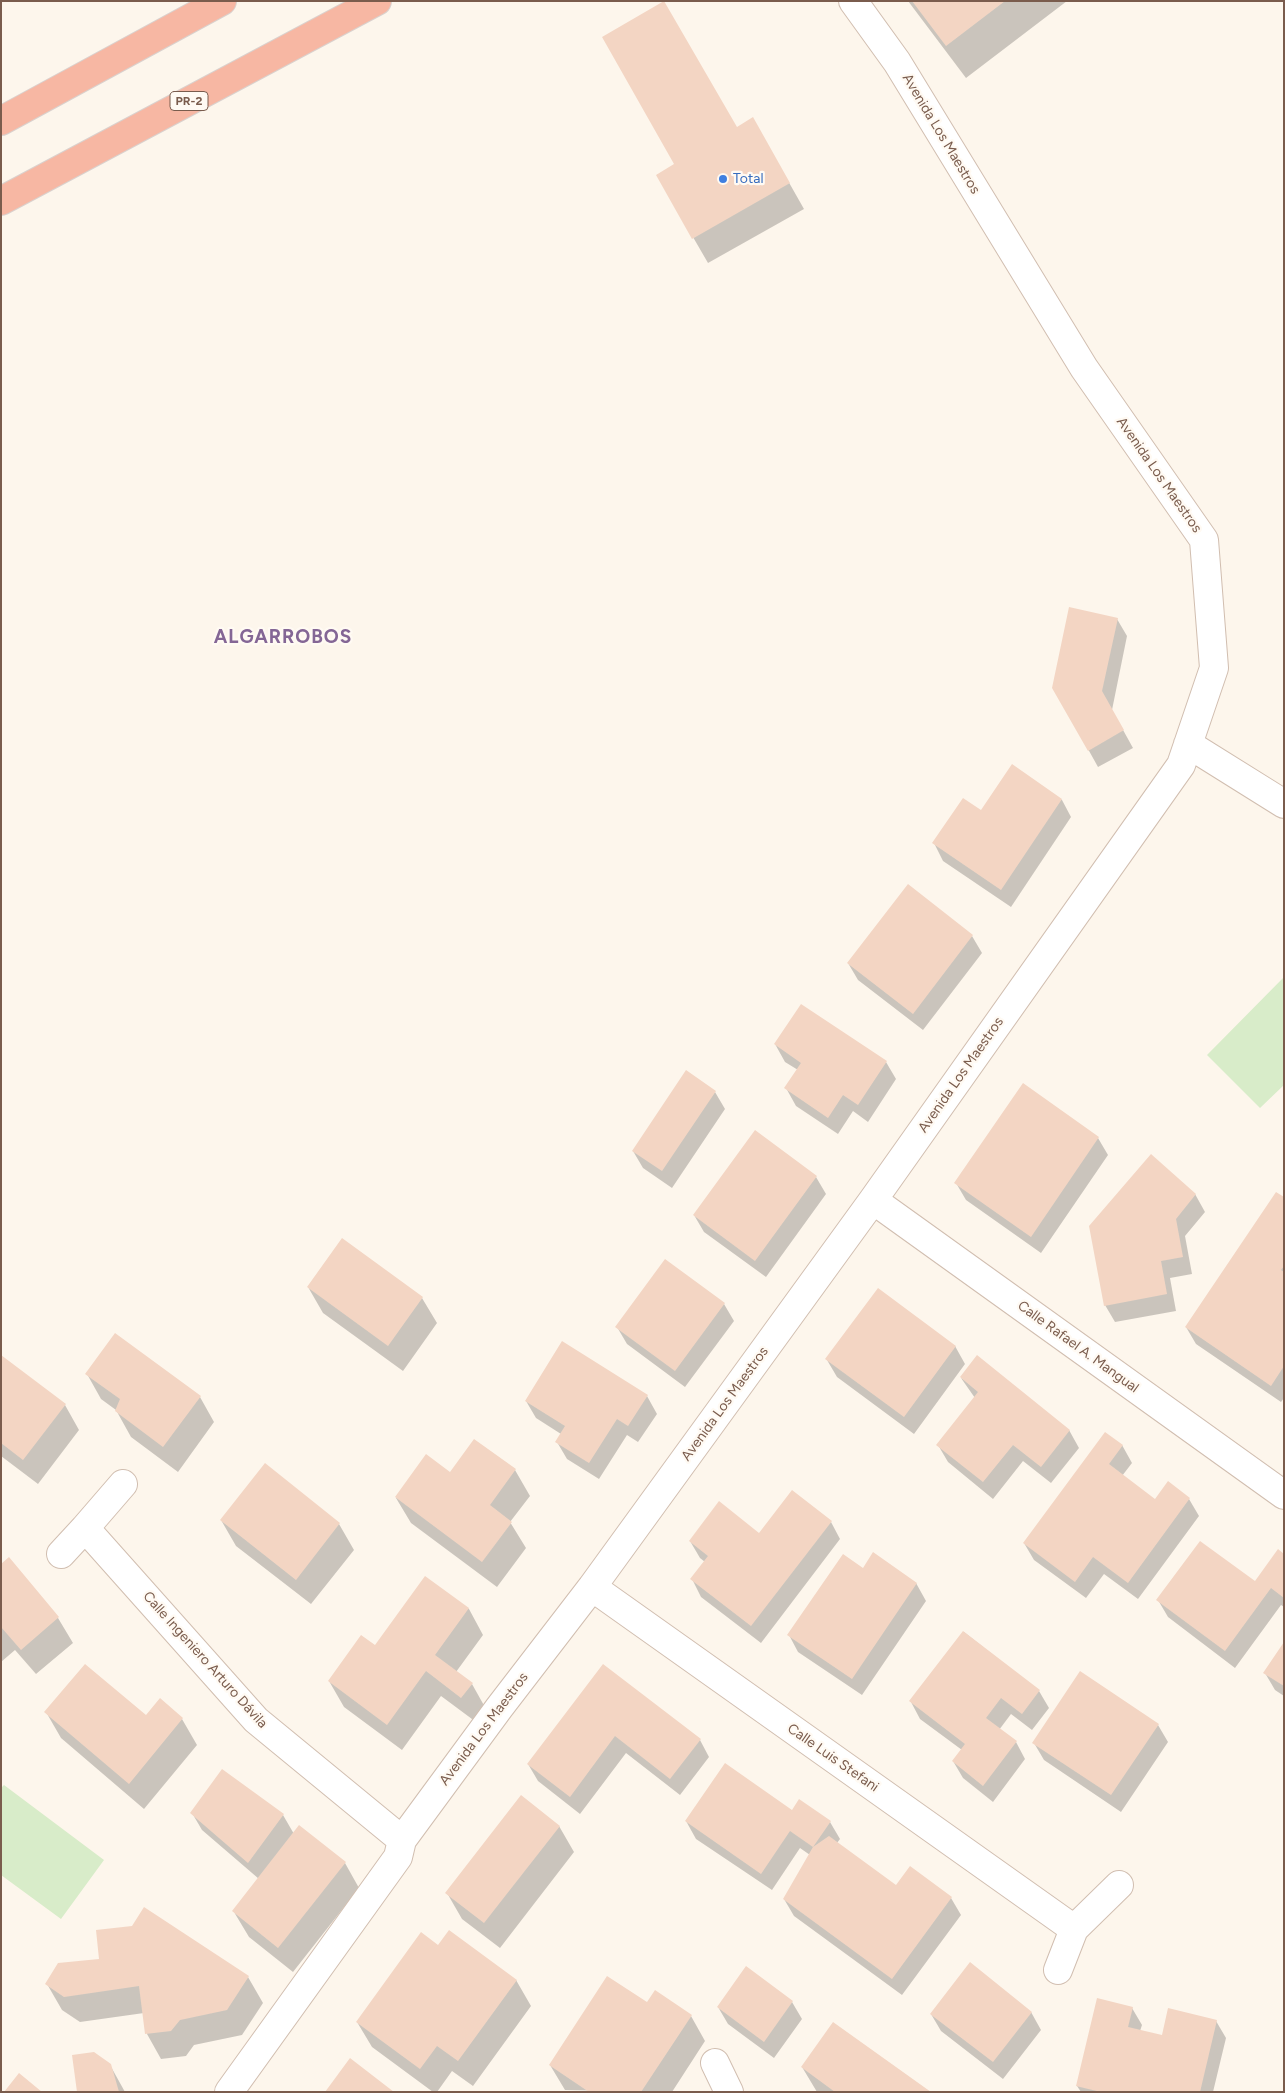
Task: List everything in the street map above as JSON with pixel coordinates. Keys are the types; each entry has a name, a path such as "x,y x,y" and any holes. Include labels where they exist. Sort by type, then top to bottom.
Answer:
{"highway":[{"path":"1,120 222,1"},
{"name":"PR-2","path":"1,201 377,1"}],"street":[{"name":"Avenida Los Maestros","path":"229,2092 398,1857 402,1840 499,1708 592,1587 873,1200 1181,765 1214,668 1204,540 1084,368 897,62 853,1"},
{"path":"1188,744 1284,804"},
{"name":"Calle Rafael A. Mangual","path":"873,1200 1284,1494"},
{"path":"61,1554 123,1484"},
{"name":"Calle Ingeniero Arturo Dávila","path":"86,1528 256,1720 402,1840"},
{"name":"Calle Luis Stefani","path":"592,1587 1074,1929"},
{"path":"1058,1970 1074,1929 1119,1885"},
{"path":"715,2063 729,2092"}],"green space":[{"path":"1284,977 1284,1085 1260,1108 1207,1055"},
{"path":"4,1785 104,1860 61,1919 1,1875 1,1788"}],"building":[{"path":"664,1 737,127 753,117 790,183 692,239 656,175 674,164 602,37"},
{"path":"912,1 1005,1 946,46"},
{"path":"1069,607 1118,618 1102,691 1124,730 1088,751 1052,688"},
{"path":"1012,764 1062,799 1001,890 932,843 963,798 981,810"},
{"path":"908,884 973,935 913,1014 847,963"},
{"path":"801,1004 887,1061 858,1105 843,1095 828,1118 784,1088 801,1063 774,1044"},
{"path":"686,1070 716,1091 662,1171 632,1151"},
{"path":"1023,1083 1099,1137 1031,1237 954,1183"},
{"path":"755,1130 817,1176 755,1261 693,1215"},
{"path":"1151,1154 1196,1194 1176,1219 1183,1257 1161,1261 1167,1294 1104,1306 1089,1226"},
{"path":"1276,1192 1284,1197 1284,1266 1281,1270 1284,1272 1284,1366 1271,1386 1185,1327"},
{"path":"342,1238 423,1297 388,1346 307,1287"},
{"path":"665,1259 725,1303 675,1371 615,1327"},
{"path":"878,1288 956,1346 904,1417 825,1359"},
{"path":"115,1333 201,1396 163,1447 115,1411 120,1399 85,1374"},
{"path":"562,1341 648,1395 628,1426 617,1419 589,1463 555,1442 565,1426 525,1401"},
{"path":"1,1355 66,1404 23,1460 1,1443"},
{"path":"977,1355 1070,1430 1041,1467 1013,1445 983,1482 936,1445 978,1392 960,1377"},
{"path":"1105,1432 1123,1445 1109,1464 1155,1499 1168,1481 1190,1498 1128,1583 1093,1557 1075,1582 1023,1543"},
{"path":"474,1439 516,1469 490,1505 512,1522 482,1562 395,1497 426,1454 450,1472"},
{"path":"265,1463 340,1523 296,1580 220,1520"},
{"path":"792,1490 832,1521 751,1626 690,1579 708,1556 689,1541 719,1501 759,1533"},
{"path":"1200,1541 1255,1581 1278,1549 1284,1554 1284,1598 1271,1588 1225,1651 1156,1600"},
{"path":"873,1552 917,1583 852,1679 787,1635 843,1554 863,1568"},
{"path":"9,1557 59,1617 21,1650 1,1627 1,1564"},
{"path":"425,1576 469,1608 435,1655 473,1683 461,1698 426,1671 387,1725 328,1681 361,1635 375,1645"},
{"path":"963,1631 1040,1690 1022,1714 1001,1698 986,1718 1017,1741 983,1786 952,1761 965,1744 909,1701"},
{"path":"1284,1642 1284,1686 1263,1673"},
{"path":"85,1664 146,1715 160,1698 183,1718 129,1784 44,1712"},
{"path":"603,1664 701,1739 670,1779 615,1736 570,1797 527,1764"},
{"path":"1080,1671 1159,1724 1111,1795 1032,1743"},
{"path":"725,1763 792,1810 799,1799 831,1821 813,1847 790,1831 761,1874 685,1821"},
{"path":"222,1769 284,1814 248,1863 190,1813"},
{"path":"521,1795 560,1826 484,1923 445,1893"},
{"path":"299,1825 346,1862 278,1948 232,1911"},
{"path":"829,1836 896,1885 910,1866 952,1897 892,1979 783,1899 813,1847"},
{"path":"144,1907 249,1976 227,2010 180,2020 171,2031 145,2034 139,1986 64,1997 45,1984 58,1963 99,1959 96,1930 132,1926"},
{"path":"449,1930 517,1980 458,2061 437,2046 420,2069 356,2022 421,1932 438,1945"},
{"path":"970,1962 1032,2012 993,2062 930,2014"},
{"path":"746,1966 793,2001 764,2042 717,2007"},
{"path":"607,1976 647,2002 655,1990 692,2015 641,2092 589,2092 549,2065"},
{"path":"1097,1998 1133,2007 1128,2027 1162,2035 1168,2008 1217,2020 1200,2092 1101,2092 1076,2086"},
{"path":"833,2022 931,2092 835,2092 801,2067"},
{"path":"94,2052 111,2064 119,2092 77,2092 72,2055"},
{"path":"350,2058 394,2092 325,2092"},
{"path":"19,2073 42,2092 4,2092"}],"place":[{"name":"Total","path":"723,179"}],"district":[{"name":"ALGARROBOS","path":"283,637"}]}
